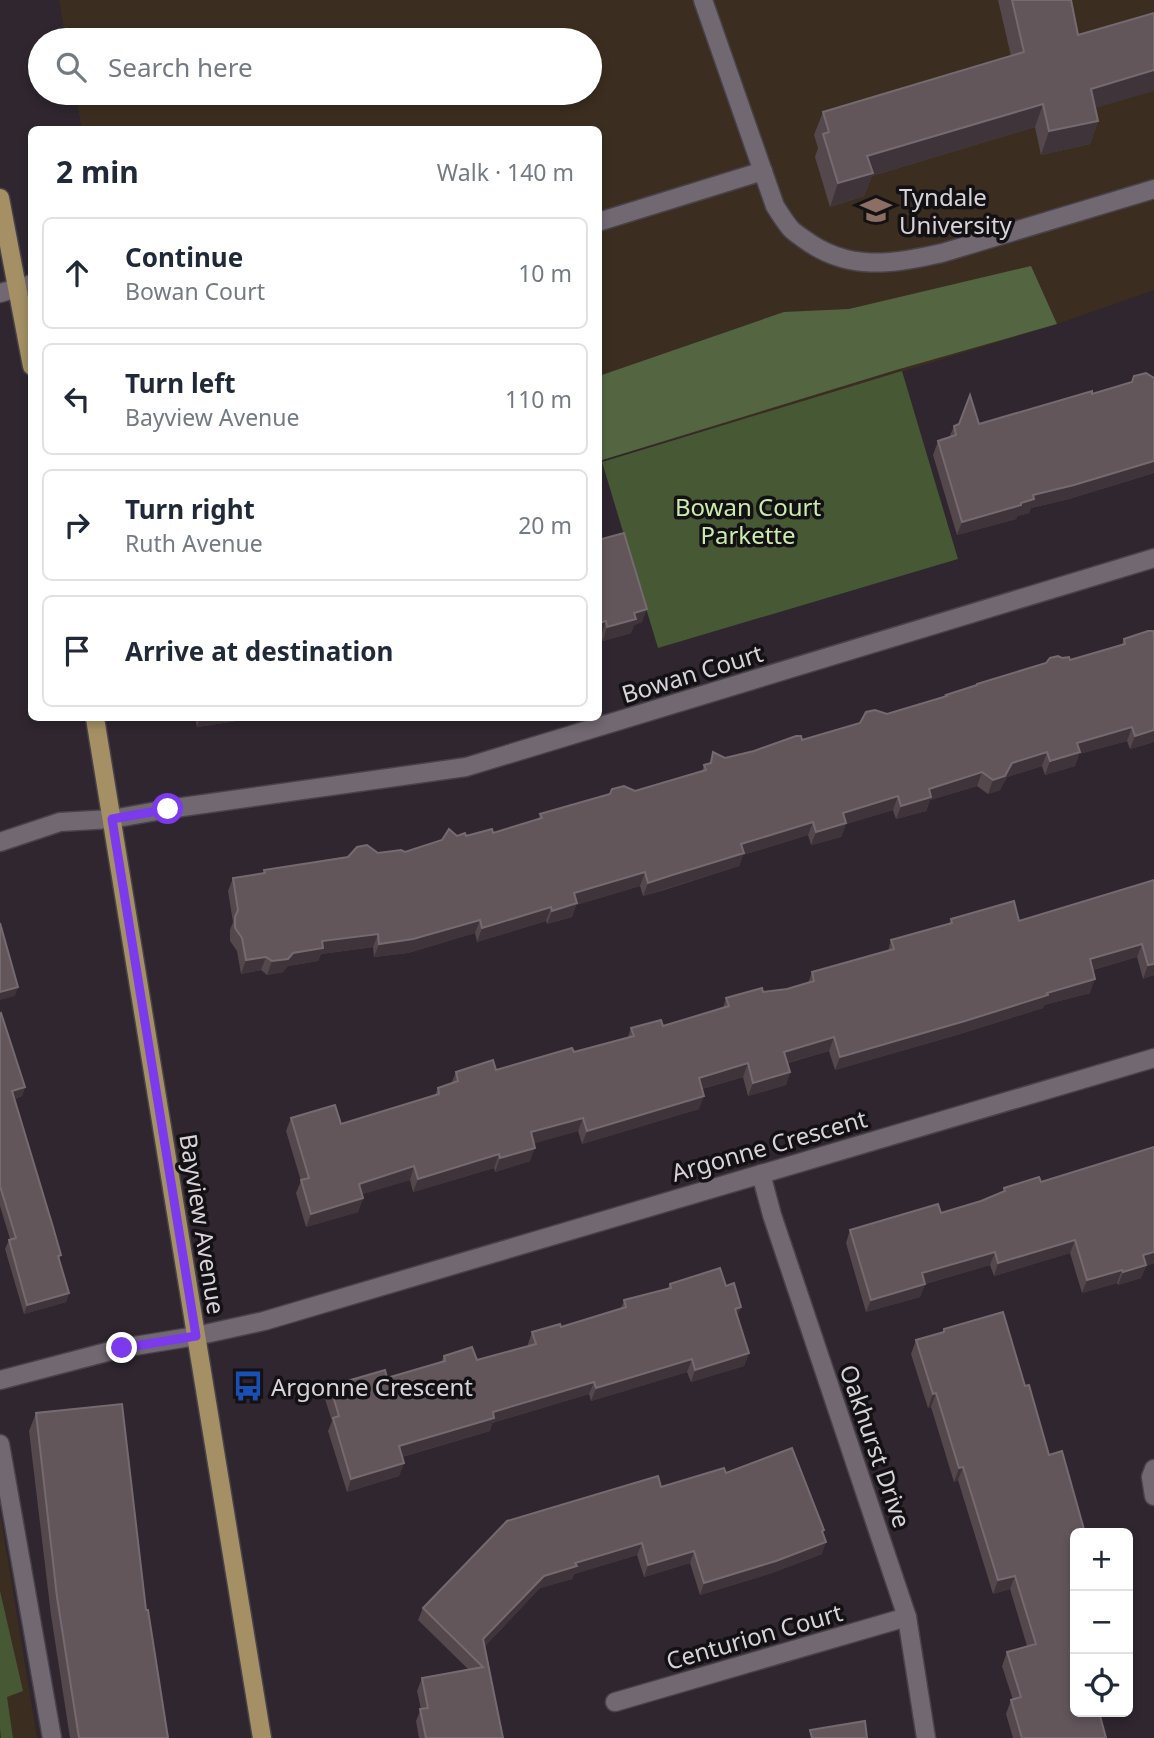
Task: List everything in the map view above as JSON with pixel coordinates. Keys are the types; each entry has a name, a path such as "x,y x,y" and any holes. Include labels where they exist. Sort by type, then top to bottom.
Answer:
{"main road":[{"path":"0,198 28,346"},
{"name":"Bayview Avenue","path":"96,721 261,1736"}],"street":[{"path":"703,0 775,206 792,230 818,249 850,261 882,263 942,253 1154,189"},
{"path":"602,221 763,171"},
{"name":"Bowan Court","path":"0,842 60,822 112,819 466,767 1154,558"},
{"name":"Argonne Crescent","path":"0,1380 122,1348 264,1321 1154,1058"},
{"name":"Oakhurst Drive","path":"761,1174 772,1215 907,1617 926,1738"},
{"path":"0,1444 52,1738"},
{"path":"1154,1469 1151,1477 1154,1496"},
{"name":"Centurion Court","path":"615,1702 907,1617"}],"shaded area":[{"name":"Tyndale University","path":"59,0 1154,0 1154,290 1057,324 602,460 602,126 81,126 77,105 602,105 602,28 64,28"},
{"path":"0,1513 37,1738 0,1738"}],"green space":[{"path":"1031,266 1057,324 602,460 602,375 784,312 849,309"},
{"name":"Bowan Court Parkette","path":"902,371 958,559 658,648 602,462"},
{"path":"0,1591 23,1691 7,1697 13,1738 1,1738 0,1729"}],"building":[{"path":"1012,0 1071,0 1078,35 1154,13 1154,70 1091,89 1098,121 1049,131 1043,104 867,156 873,173 838,183 823,134 829,132 823,112 1024,52"},
{"path":"1146,373 1154,378 1154,461 1033,495 1034,499 1021,505 962,522 938,441 956,435 954,426 959,424 970,395 979,424 1132,382 1134,376"},
{"path":"624,533 647,609 634,613 636,619 607,627 606,621 602,622 602,539"},
{"path":"1153,631 1154,634 1154,730 1135,736 1132,727 1077,743 1080,752 1050,761 1047,752 1012,763 1005,776 993,780 982,772 929,789 931,797 901,806 898,796 843,813 846,823 816,832 813,822 741,844 744,853 648,883 645,872 574,893 577,903 552,911 551,907 482,928 480,920 413,939 379,944 378,934 322,941 323,948 293,953 288,959 272,961 266,957 246,960 242,938 235,928 238,910 233,878 265,873 264,870 348,857 357,847 367,845 378,853 401,850 405,852 442,840 449,829 457,836 492,829 493,833 542,818 540,814 610,794 612,789 624,786 635,791 706,770 704,765 711,763 713,752 725,758 796,736 801,736 802,740 860,723 866,712 875,710 887,714 1046,663 1050,658 1069,657 1070,660 1125,644 1124,639"},
{"path":"1154,880 1154,964 1148,965 1142,944 1090,959 1095,979 1047,993 1048,995 840,1057 834,1037 784,1052 790,1072 753,1083 748,1063 699,1078 704,1096 587,1131 583,1118 531,1132 535,1148 500,1158 499,1154 418,1179 414,1166 359,1184 363,1198 311,1214 301,1180 309,1178 291,1118 335,1105 341,1124 439,1094 438,1088 458,1081 456,1072 493,1060 496,1070 572,1048 574,1052 634,1036 631,1028 661,1020 663,1026 729,1006 726,998 762,988 763,992 787,989 814,981 812,972 894,949 891,940 952,923 951,919 1014,901 1019,921"},
{"path":"0,923 18,987 0,992"},
{"path":"1,1013 25,1087 12,1091 61,1255 58,1256 69,1293 27,1305 9,1240 16,1238 0,1186"},
{"path":"1154,1147 1154,1252 1143,1255 1146,1265 1087,1280 1075,1240 998,1263 995,1252 922,1273 925,1284 871,1300 850,1230 938,1204 941,1213 981,1201 1005,1191 1004,1188 1039,1177 1041,1182"},
{"path":"720,1268 726,1286 734,1283 741,1307 735,1309 749,1353 695,1370 692,1359 596,1388 594,1382 493,1412 494,1418 399,1446 404,1463 351,1479 333,1418 339,1416 330,1386 385,1370 387,1378 445,1361 444,1356 472,1347 477,1360 536,1344 532,1332 560,1324 561,1327 626,1307 624,1300 671,1288 670,1284"},
{"path":"1003,1312 1025,1386 1029,1385 1049,1455 1062,1451 1084,1528 1070,1528 1070,1717 1100,1717 1106,1738 1022,1738 1011,1700 1021,1697 1007,1652 1036,1644 1015,1576 998,1580 963,1467 959,1468 916,1340 944,1332 944,1329"},
{"path":"122,1404 146,1610 168,1738 79,1738 57,1597 36,1413"},
{"path":"792,1448 824,1530 822,1531 826,1542 704,1583 694,1551 648,1565 642,1543 575,1563 577,1566 544,1576 483,1639 503,1738 426,1738 420,1709 428,1708 422,1678 483,1667 423,1608 507,1521 658,1476 661,1487 724,1468 726,1473"},
{"path":"865,1721 867,1738 812,1738 810,1730"}],"place":[{"name":"Tyndale University","path":"876,210"},
{"name":"Argonne Crescent","path":"248,1386"}],"route":[{"path":"122,1348 196,1336 112,819 168,809"}]}
